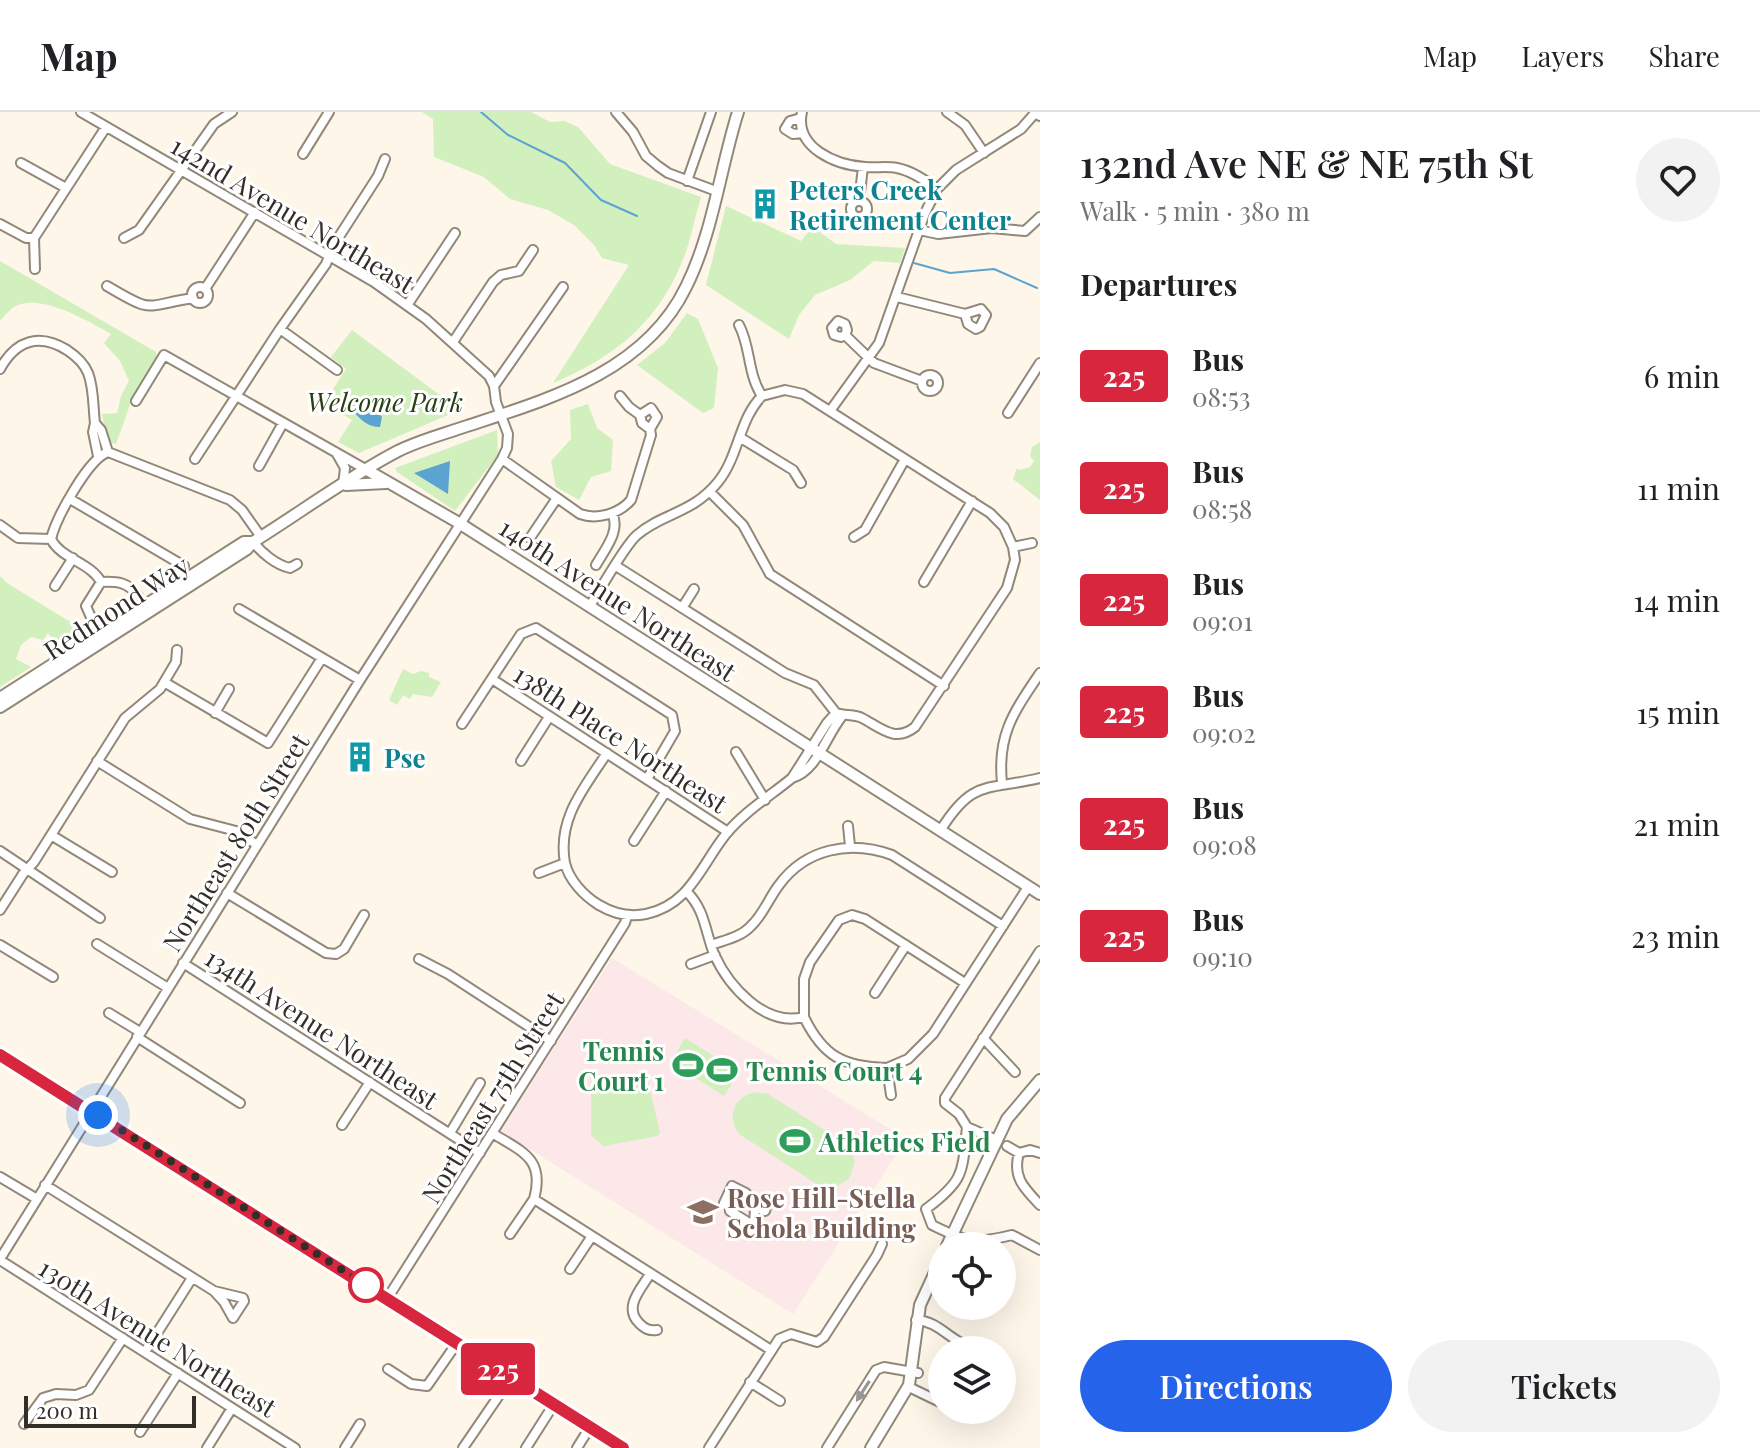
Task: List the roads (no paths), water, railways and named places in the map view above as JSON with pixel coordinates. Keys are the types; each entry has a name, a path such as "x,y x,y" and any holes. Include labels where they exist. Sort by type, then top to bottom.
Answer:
{"main road":[{"name":"Redmond Way","path":"0,707 393,454 419,442 502,415 602,374 652,335 674,309 686,287 738,112"},
{"path":"343,485 388,483 387,471 393,454"},
{"name":"140th Avenue Northeast","path":"367,470 459,523 1040,894"},
{"name":"Redmond Way","path":"0,698 190,575 244,542 257,539"},
{"path":"0,1055 623,1448"},
{"path":"957,1232 1007,1119 1040,1080"},
{"path":"957,1232 1007,1132 1021,1108 1040,1088"},
{"path":"878,1448 913,1389 920,1305 928,1288"},
{"path":"919,1320 928,1301"},
{"path":"871,1448 915,1373"}],"street":[{"name":"142nd Avenue Northeast","path":"81,112 330,255 408,304 481,368 494,386 496,402 508,434 507,448"},
{"path":"124,238 139,230 214,124 232,112"},
{"path":"303,154 329,112"},
{"path":"616,112 633,132 646,156 668,173 716,191"},
{"path":"687,181 711,112"},
{"path":"947,112 965,125 984,153"},
{"path":"830,411 879,343 937,189 956,170 1021,129 1037,113"},
{"path":"803,133 793,134 785,129 790,121 802,115 803,133 819,152 840,163 900,169 937,189"},
{"path":"35,269 34,238 106,127"},
{"path":"195,459 326,264 385,159"},
{"path":"21,163 66,188"},
{"path":"859,201 863,167"},
{"path":"107,286 145,307 193,298 199,303 206,301 208,293 205,289 255,212"},
{"path":"919,230 938,234 992,228 1025,231 1040,217"},
{"path":"0,224 26,238 34,238"},
{"path":"408,304 455,233"},
{"path":"453,342 493,282 501,275 519,271 533,250"},
{"path":"494,386 563,287"},
{"path":"897,297 965,314"},
{"path":"739,325 746,338 753,380 762,396"},
{"path":"280,329 337,370"},
{"path":"845,335 868,358 884,368 922,381"},
{"path":"0,368 3,358 29,341 53,343 78,358 89,375 98,456"},
{"name":"140th Avenue Northeast","path":"136,401 164,355 367,470"},
{"path":"1008,413 1040,363"},
{"path":"589,607 616,566 637,535 686,510 710,492 727,471 748,414 762,396 774,391 794,391 830,411 972,501 998,520 1010,537 1015,560 1007,588 944,686 921,721 901,735 883,731 861,717 839,714 814,685 785,673 616,566"},
{"path":"502,459 580,514 589,517 612,513 631,500 651,435 640,415 620,396"},
{"path":"640,415 651,408 656,413 656,422 650,429"},
{"path":"95,423 101,430 108,452"},
{"path":"259,466 283,423"},
{"path":"741,438 793,470 801,483"},
{"name":"Northeast 80th Street","path":"0,1260 507,448"},
{"path":"51,539 57,521 98,456 108,452 230,500 242,510 260,551 284,567 297,564"},
{"path":"337,453 345,468 343,485"},
{"path":"854,537 865,530 905,459"},
{"path":"710,492 743,525 770,574 944,686"},
{"path":"530,538 557,498"},
{"path":"70,499 184,566"},
{"path":"924,582 972,501"},
{"path":"596,565 615,531 616,521 612,513"},
{"path":"0,525 18,538 51,539"},
{"path":"51,539 56,547 97,574 101,582"},
{"path":"1013,547 1032,543"},
{"path":"55,586 73,558"},
{"path":"101,582 130,586 138,596"},
{"path":"94,624 86,606 101,582"},
{"path":"682,608 694,589"},
{"path":"239,609 360,680"},
{"path":"462,724 521,634 530,628 542,630 669,711 675,721 675,731 647,779"},
{"path":"0,910 130,712 152,696 164,682 176,662 177,650"},
{"path":"164,682 268,743 322,658"},
{"path":"1002,783 1000,761 1005,733 1012,715 1040,673"},
{"name":"138th Place Northeast","path":"492,679 728,832"},
{"path":"215,713 229,689"},
{"path":"607,753 568,814 564,827 565,863 572,879 602,907 627,916 658,911 687,892 728,832 792,778 808,769 815,751 839,714"},
{"path":"521,761 549,717"},
{"path":"901,735 903,745"},
{"path":"736,752 765,800"},
{"path":"97,761 190,819 236,831 257,845"},
{"path":"940,831 952,811 969,794 1002,783 1040,778"},
{"path":"634,841 666,791"},
{"path":"848,826 850,846"},
{"path":"51,835 112,872"},
{"path":"691,964 750,928 778,886 800,864 827,851 850,846 892,855 1003,926"},
{"path":"0,851 100,918"},
{"path":"539,873 565,863"},
{"path":"965,983 858,916 839,920 810,962 804,979 804,1017 816,1039 839,1059 864,1067 887,1068 908,1059 933,1034 1028,887"},
{"path":"687,892 698,905 713,950 741,993 778,1018 804,1017"},
{"path":"227,893 314,947 336,954 344,949 364,915"},
{"name":"Northeast 75th Street","path":"387,1299 627,916"},
{"path":"97,944 168,988"},
{"path":"0,945 53,977"},
{"path":"875,993 906,945"},
{"path":"992,1138 967,1127 959,1114 945,1103 945,1098 1039,953"},
{"path":"419,959 448,974 551,1041"},
{"name":"134th Avenue Northeast","path":"183,963 480,1153"},
{"path":"109,1013 240,1103"},
{"path":"983,1038 1015,1072"},
{"path":"887,1068 891,1095"},
{"path":"342,1125 370,1082"},
{"path":"450,1133 480,1083"},
{"path":"943,1232 932,1225 926,1209 943,1197 962,1174 967,1127"},
{"path":"492,1133 531,1160 539,1174 534,1199 510,1234"},
{"path":"1007,1146 1019,1153 1030,1150 1040,1153"},
{"path":"1019,1153 1015,1165 1016,1176 1040,1205"},
{"path":"0,1177 37,1199"},
{"path":"45,1185 214,1291"},
{"path":"732,1186 767,1205 765,1211 755,1207 754,1226 730,1211 732,1207 724,1203 732,1186"},
{"path":"534,1199 771,1350"},
{"path":"570,1269 592,1236"},
{"path":"1016,1237 1040,1250"},
{"path":"709,1448 779,1339 791,1334 817,1342 824,1337 882,1244"},
{"name":"130th Avenue Northeast","path":"0,1260 294,1448"},
{"path":"650,1274 632,1303 632,1311 641,1325 650,1331 657,1330"},
{"path":"145,1352 192,1278"},
{"path":"919,1320 952,1336"},
{"path":"24,1424 37,1403 49,1395 76,1395 89,1390 123,1338"},
{"path":"388,1369 411,1384 421,1387 430,1384 457,1343"},
{"path":"827,1448 876,1370 884,1367 915,1373"},
{"path":"140,1432 178,1373"},
{"path":"463,1448 511,1378"},
{"path":"750,1382 780,1401"},
{"path":"913,1389 928,1396"},
{"path":"526,1448 554,1404"},
{"path":"207,1448 232,1408"},
{"path":"345,1448 360,1424"},
{"path":"577,1448 590,1427"}],"water":[{"path":"353,396 369,403 382,417 380,427 369,425 356,414 349,398"},
{"path":"450,461 448,494 414,473"}],"waterway":[{"path":"481,112 508,135 565,163 601,200 637,216"},
{"path":"914,263 950,273 994,269 1037,288"}],"place":[{"name":"Peters Creek Retirement Center","path":"765,204"},
{"name":"Pse","path":"360,757"},
{"name":"Tennis Court 1","path":"688,1065"},
{"name":"Tennis Court 4","path":"722,1070"},
{"name":"Athletics Field","path":"795,1141"},
{"name":"Rose Hill-Stella Schola Building","path":"703,1212"}],"park label":[{"name":"Welcome Park","path":"385,401"}]}
